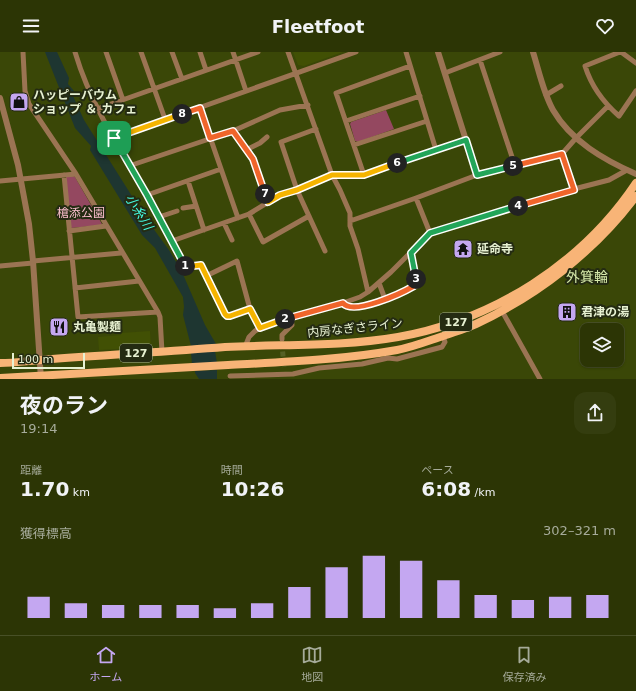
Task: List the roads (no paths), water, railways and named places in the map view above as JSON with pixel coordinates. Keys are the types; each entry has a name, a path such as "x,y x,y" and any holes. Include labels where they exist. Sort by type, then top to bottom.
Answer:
{"highway":[{"name":"内房なぎさライン","path":"0,363 227,347 330,344 398,337 435,328 478,313 529,287 567,259 608,219 627,197 636,183"},
{"name":"内房なぎさライン","path":"0,378 285,363 398,350 417,345 474,325 502,311 534,292 565,269 592,246 615,223 636,196"}],"street":[{"path":"22,52 24,91 29,104 76,174 158,312 160,317 162,352"},
{"path":"75,52 97,109 147,195 185,267 201,265 227,316 250,309"},
{"path":"106,52 123,100"},
{"path":"141,52 165,119"},
{"path":"172,52 182,79"},
{"path":"200,52 206,70"},
{"path":"233,52 246,91"},
{"path":"97,109 258,52"},
{"path":"288,52 332,175 350,213 350,226 358,248 368,292"},
{"path":"114,138 356,52"},
{"path":"406,52 436,150"},
{"path":"438,52 477,175"},
{"path":"444,73 500,52"},
{"path":"533,52 546,95 552,109 562,124 592,151 636,174"},
{"path":"636,63 623,53 585,66 594,85 608,106 619,116 636,91"},
{"path":"480,60 515,166"},
{"path":"364,175 336,92 410,66"},
{"path":"546,95 561,86"},
{"path":"346,121 420,96"},
{"path":"0,98 13,143 28,219 33,262 41,377"},
{"path":"129,166 233,131 280,110 308,105"},
{"path":"350,220 416,198 477,175 562,154 608,106"},
{"path":"200,108 238,218"},
{"path":"354,145 427,121"},
{"path":"316,129 280,142 297,190 325,251"},
{"path":"233,131 253,159 268,202"},
{"path":"246,150 260,143 267,137"},
{"path":"172,241 249,214 280,195 297,190 332,175 364,175 466,140"},
{"path":"562,154 574,190"},
{"path":"147,195 221,169"},
{"path":"245,346 249,337 260,328 291,317 360,297 379,284 430,233 609,180 627,170"},
{"path":"0,181 76,174"},
{"path":"64,175 78,317 158,312"},
{"path":"188,180 204,230"},
{"path":"416,198 430,233"},
{"path":"183,208 196,206"},
{"path":"159,217 177,211"},
{"path":"249,214 263,242 309,216"},
{"path":"224,223 232,240"},
{"path":"69,230 106,226"},
{"path":"0,266 122,252"},
{"path":"343,303 345,306 353,308 385,300 408,290 417,283 411,253"},
{"path":"206,276 237,262 250,309 260,328"},
{"path":"75,288 139,281"},
{"path":"379,284 385,300"},
{"path":"502,311 540,379"},
{"path":"282,339 282,336 292,325 291,317"},
{"path":"230,376 293,374 319,368 362,364 388,358 397,359 442,347 445,342 443,336"},
{"path":"330,358 331,367"},
{"path":"284,367 284,374"}],"water":[{"name":"小糸川","path":"45,52 57,52 69,78 68,84 74,91 73,96 84,120 147,220 169,250 182,272 205,325 216,344 191,346 183,315 183,297 155,248 142,235 90,150 91,146 75,128"},
{"path":"215,351 217,363 192,364 191,353"},
{"path":"217,370 217,379 199,379 195,373 195,371"}],"tunnel":[{"path":"282,344 284,367"}],"place":[{"name":"ハッピーバウム ショップ ＆ カフェ","path":"19,102"},
{"name":"延命寺","path":"463,249"},
{"name":"君津の湯","path":"567,312"},
{"name":"丸亀製麺","path":"59,327"}],"district":[{"name":"外箕輪","path":"587,277"}],"park label":[{"name":"槍添公園","path":"81,213"}]}
